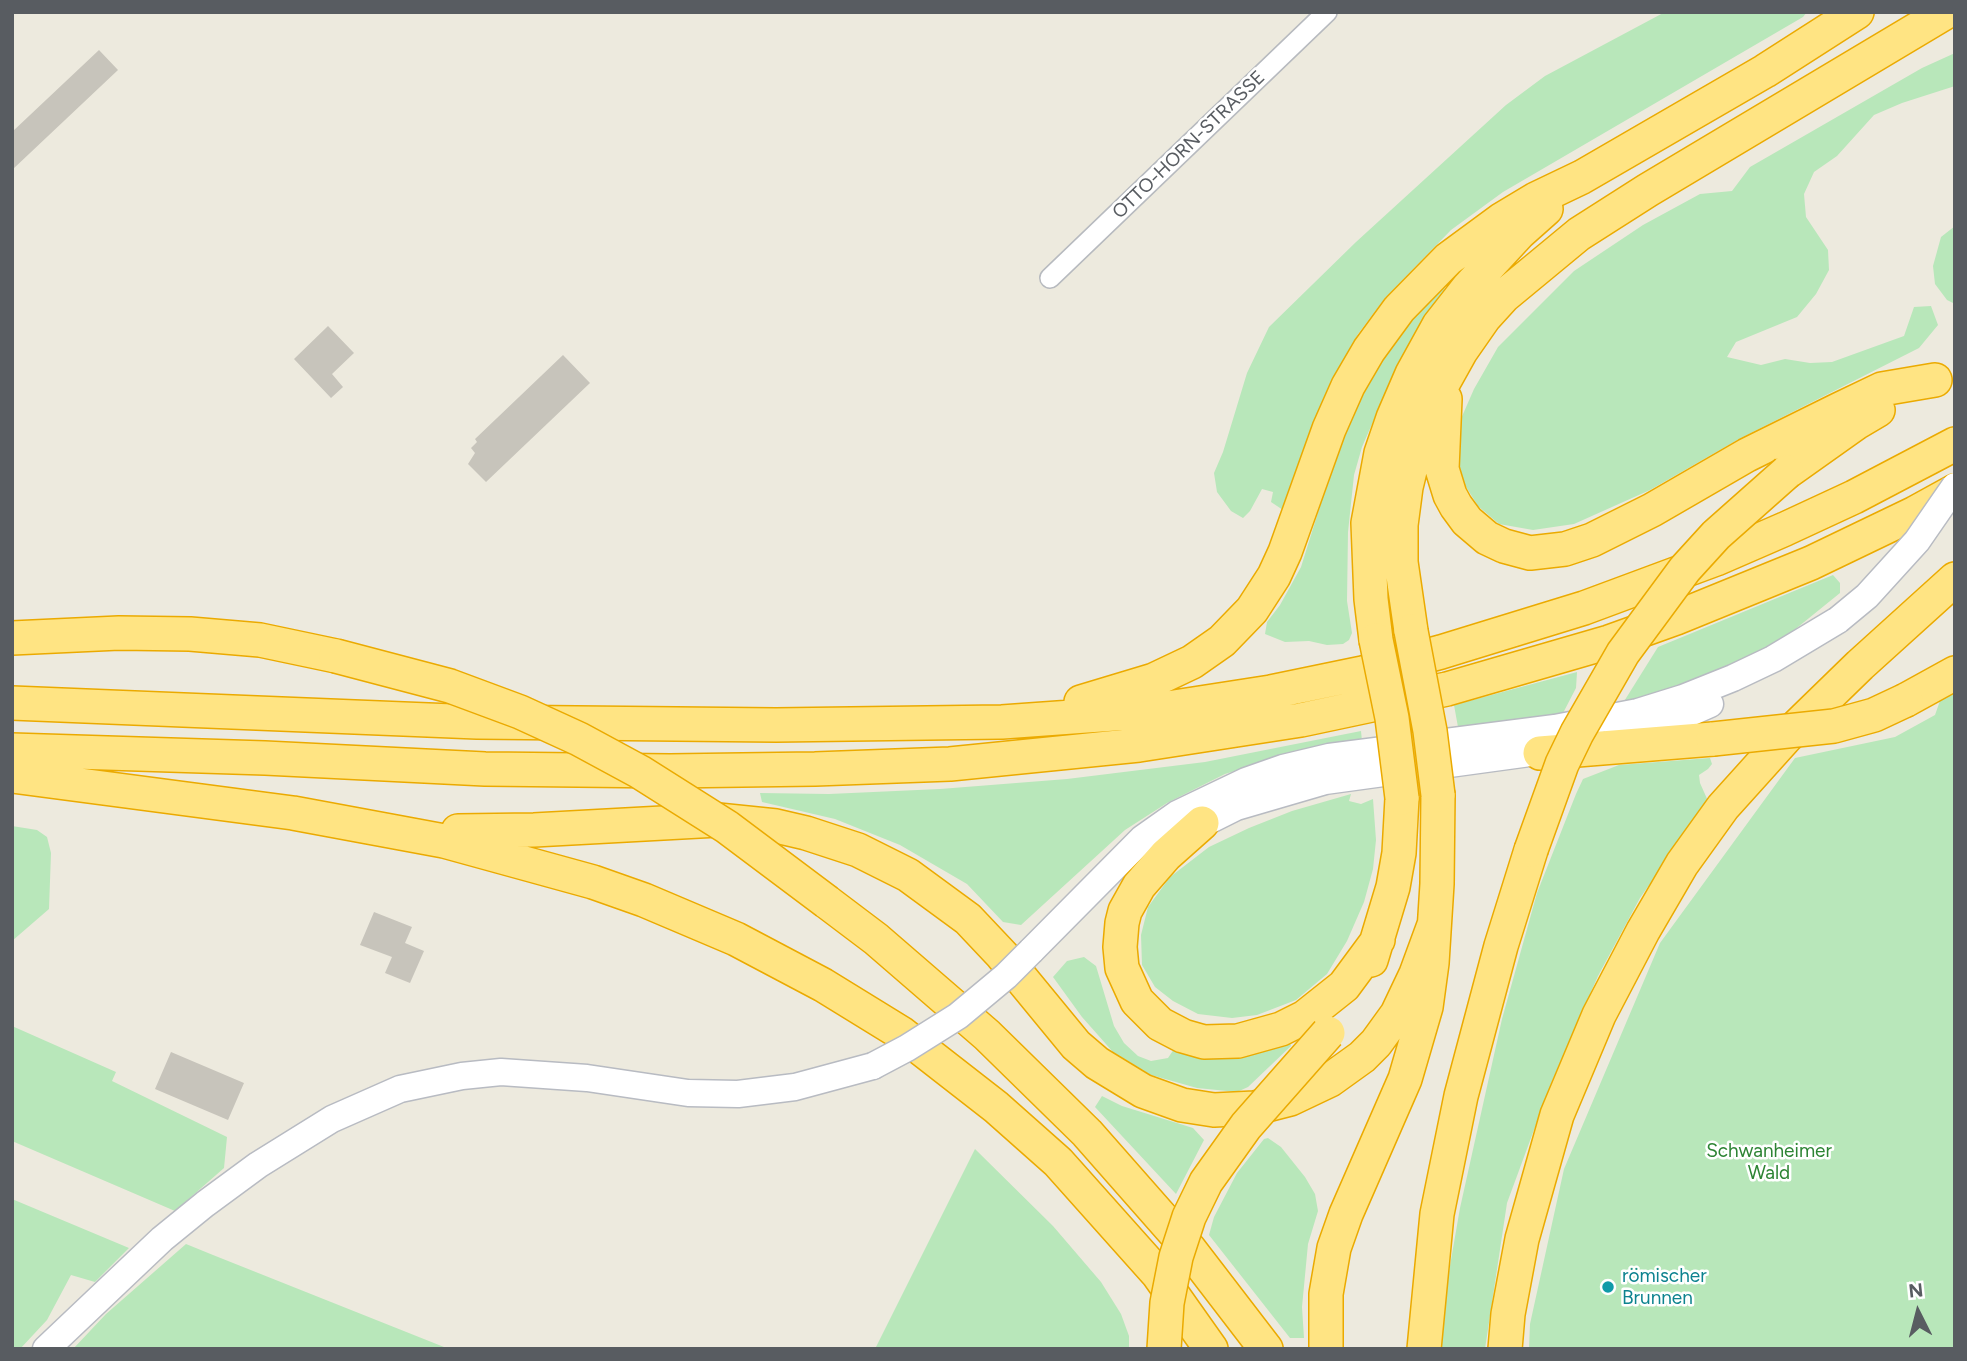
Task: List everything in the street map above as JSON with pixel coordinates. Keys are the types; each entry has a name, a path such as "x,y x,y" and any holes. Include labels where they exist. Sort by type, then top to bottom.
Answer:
{"highway":[{"path":"940,723 1053,707 1111,694 1166,676 1222,641 1252,610 1274,576 1295,527 1311,475 1339,405 1369,350 1391,319 1424,282 1475,237 1536,199 1582,177 1765,71 1857,12"},
{"path":"1326,1349 1325,1294 1334,1248 1346,1214 1392,1113 1413,1056 1426,1007 1432,963 1439,850 1438,794 1430,730 1410,631 1401,562 1401,525 1406,487 1417,442 1432,403 1461,351 1484,318 1504,296 1578,234 1946,12"},
{"path":"1815,91 1955,29"},
{"path":"1164,1349 1167,1303 1176,1257 1189,1217 1206,1182 1246,1126 1328,1033 1357,991 1378,940 1393,887 1399,853 1402,798 1392,718 1376,640 1370,586 1368,523 1381,453 1412,374 1439,325 1468,288 1519,233 1582,177"},
{"path":"1448,374 1441,456 1450,495 1467,521 1487,538 1530,553 1565,549 1592,540 1652,510 1747,455 1882,389 1945,375"},
{"path":"1424,1349 1437,1214 1461,1096 1501,946 1531,850 1553,787 1577,733 1623,653 1685,569 1716,535 1787,472 1856,423 1945,375"},
{"path":"12,703 477,722 940,723 1057,719 1142,712 1271,692 1363,673 1584,608 1716,559 1854,497 1955,444"},
{"path":"12,750 265,758 485,769 670,771 950,764 1139,745 1301,720 1447,689 1597,646 1676,618 1811,563 1915,513 1955,488"},
{"path":"1505,1349 1508,1314 1522,1239 1557,1115 1599,1015 1656,908 1682,864 1723,807 1777,746 1860,665 1955,579"},
{"path":"12,638 119,633 190,635 260,640 336,656 450,686 520,712 579,740 684,798 876,939 987,1035 1087,1133 1190,1250 1266,1349"},
{"path":"1540,752 1713,739 1834,726 1874,715 1906,701 1955,673"},
{"path":"12,776 293,813 387,829 508,857 644,900 736,939 856,1004 901,1033 969,1084 1058,1162 1158,1274 1211,1349"},
{"path":"387,829 521,831 718,820 776,826 834,841 908,875 968,919 1002,955 1076,1045 1097,1063 1143,1091 1182,1105 1214,1110 1255,1108 1290,1100 1348,1069 1376,1043 1397,1014 1416,974 1434,925"},
{"path":"1202,823 1166,855 1139,886 1122,923 1122,968 1137,1001 1160,1024 1183,1036 1204,1042 1238,1041 1269,1034 1294,1024 1335,993 1356,971 1378,940"}],"street":[{"name":"OTTO-HORN-STRASSE","path":"1050,278 1327,12"},
{"path":"1068,916 1149,857 1202,823 1254,801 1325,781 1540,752 1632,734 1676,719 1728,696 1771,671 1867,596 1917,541 1955,488"},
{"path":"46,1349 162,1239 258,1164 332,1119 400,1089 462,1076 501,1072 550,1074 688,1093 738,1094 795,1087 873,1066 958,1016 1006,976 1143,838 1177,814 1246,781 1283,768 1329,757 1555,728 1638,712 1683,698 1743,673 1773,659 1838,620"}],"green space":[{"path":"1665,12 1807,12 1803,17 1503,192 1451,230 1385,298 1358,334 1335,377 1283,510 1271,502 1273,492 1262,489 1243,518 1231,511 1217,492 1214,473 1247,373 1269,327 1356,242 1506,105 1545,76"},
{"path":"1955,53 1955,86 1874,115 1837,156 1814,172 1804,194 1806,217 1828,250 1829,270 1816,294 1797,317 1736,342 1727,357 1761,365 1785,359 1810,363 1832,362 1904,336 1914,307 1931,306 1938,325 1919,348 1739,439 1650,490 1574,524 1533,530 1499,524 1478,506 1463,482 1457,453 1460,421 1474,389 1498,347 1574,271 1643,225 1700,194 1732,191 1750,167 1922,68"},
{"path":"1955,226 1955,304 1947,300 1935,284 1933,266 1941,237"},
{"path":"1445,286 1444,293 1399,362 1362,447 1354,475 1348,532 1347,601 1352,633 1349,640 1343,644 1327,645 1309,641 1285,642 1265,634 1267,622 1280,605 1301,567 1340,442 1360,395 1391,344 1427,301"},
{"path":"1833,575 1840,583 1840,593 1793,631 1738,664 1688,684 1623,703 1658,647"},
{"path":"1577,672 1576,688 1562,715 1458,727 1454,705"},
{"name":"Schwanheimer Wald","path":"1955,686 1955,1349 1529,1349 1530,1324 1564,1169 1660,943 1795,758 1895,737 1935,715 1942,695"},
{"path":"1361,731 1362,741 1274,759 1225,774 1167,803 1125,830 1021,925 1003,922 967,884 900,845 835,819 762,802 760,793 829,794 940,789 1067,779 1205,762"},
{"path":"1710,758 1712,764 1699,775 1708,801 1640,898 1598,976 1552,1081 1507,1203 1485,1349 1440,1349 1447,1283 1460,1208 1502,1019 1537,893 1576,794 1583,779 1619,765"},
{"path":"1351,794 1349,801 1361,804 1373,799 1376,840 1373,869 1364,902 1347,941 1327,974 1296,1000 1257,1015 1232,1018 1198,1014 1173,1001 1155,987 1142,965 1141,935 1148,907 1170,877 1209,847 1249,828 1292,811"},
{"path":"12,826 37,830 47,837 51,853 49,909 12,941"},
{"path":"1084,957 1096,966 1114,1026 1124,1043 1138,1056 1151,1061 1168,1058 1174,1049 1289,1039 1291,1046 1248,1087 1237,1092 1197,1088 1151,1075 1113,1052 1082,1017 1053,977 1067,961"},
{"path":"12,1026 116,1072 112,1081 227,1137 224,1168 175,1211 12,1141"},
{"path":"1102,1096 1122,1106 1193,1128 1204,1140 1176,1194 1095,1107"},
{"path":"1268,1138 1281,1147 1315,1194 1318,1211 1308,1244 1302,1307 1304,1338 1290,1338 1209,1235 1214,1217 1237,1173 1264,1139"},
{"path":"975,1149 1053,1226 1101,1282 1121,1314 1129,1336 1129,1349 875,1349"},
{"path":"12,1199 129,1248 95,1282 71,1275 47,1320 20,1349 12,1349"},
{"path":"186,1244 449,1349 73,1349 106,1314"}],"building":[{"path":"99,50 118,70 12,170 12,132"},
{"path":"328,326 354,353 332,374 343,387 331,398 294,359"},
{"path":"563,355 590,383 486,482 468,464 475,453 471,448 477,442 475,439"},
{"path":"374,912 412,927 405,943 424,951 410,983 385,973 392,957 360,945"},
{"path":"171,1052 244,1083 228,1120 155,1089"}],"place":[{"name":"römischer Brunnen","path":"1608,1287"}]}
